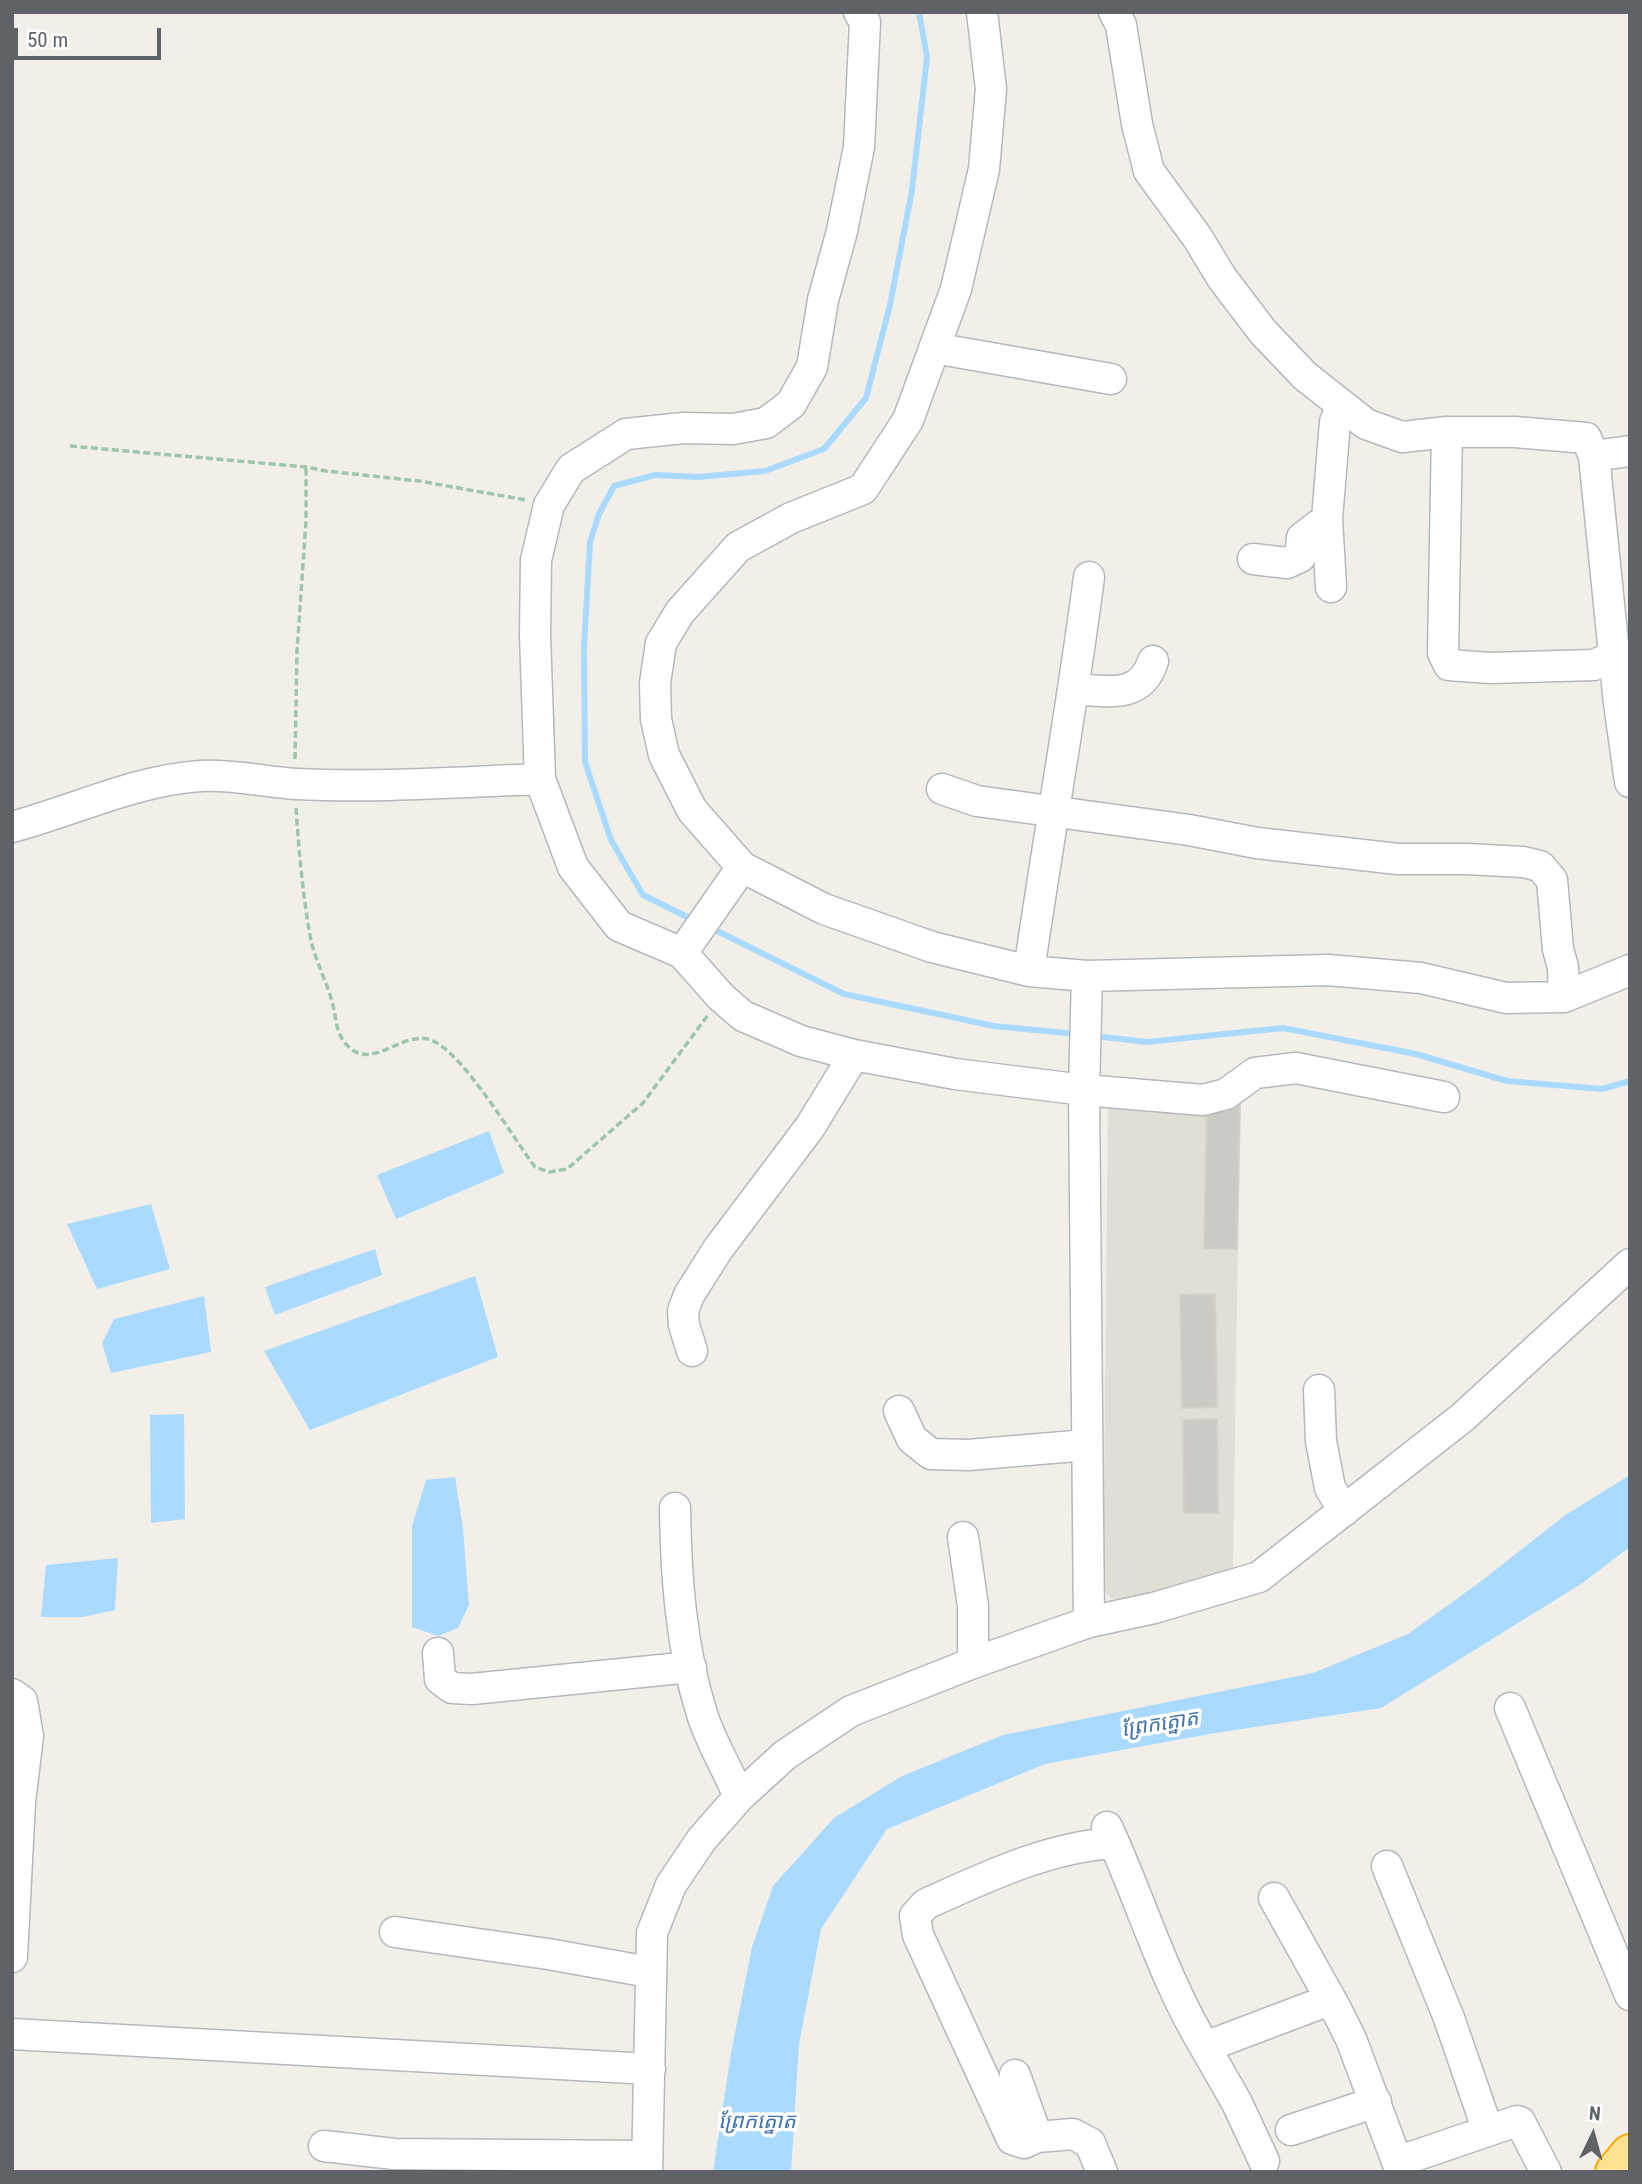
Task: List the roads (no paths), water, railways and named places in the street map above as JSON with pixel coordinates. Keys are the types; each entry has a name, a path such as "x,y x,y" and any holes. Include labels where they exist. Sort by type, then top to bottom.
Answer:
{"highway":[{"path":"1615,2172 1630,2154"}],"street":[{"path":"859,12 865,22 859,147 842,231 823,300 812,367 790,404 766,423 733,429 683,428 626,434 571,469 549,505 536,560 535,635 540,779 573,867 619,926 682,953 721,997 743,1016 802,1041 854,1055 955,1074 1084,1090 1203,1100 1226,1094 1255,1073 1296,1069 1444,1097"},
{"path":"982,12 992,89 984,169 956,289 908,420 863,489 791,518 738,548 680,612 661,643 654,683 656,719 664,755 692,810 742,867 824,909 932,947 1029,971 1087,976 1328,970 1421,978 1506,998 1564,997 1630,970"},
{"path":"1114,12 1121,25 1137,124 1149,171 1198,237 1222,278 1263,332 1305,376 1366,424 1402,436 1447,432 1515,432 1586,438 1594,456 1622,655 1630,782"},
{"path":"934,348 1111,379"},
{"path":"1331,587 1327,519 1335,422 1342,405"},
{"path":"1447,432 1443,606 1445,660 1456,667 1490,668 1594,665 1622,655"},
{"path":"1594,456 1630,451"},
{"path":"1253,559 1287,563 1300,557 1302,538 1327,519"},
{"path":"1029,971 1052,813 1063,766 1089,577"},
{"path":"1074,689 1133,689 1149,674 1153,661"},
{"path":"12,827 150,783 202,776 257,778 295,784 421,784 540,779"},
{"path":"942,789 977,801 1189,830 1257,843 1398,859 1468,859 1523,862 1540,866 1552,880 1564,997"},
{"path":"682,953 742,867"},
{"path":"1087,976 1084,1090 1089,1622"},
{"path":"692,1351 683,1311 689,1294 718,1249 810,1127 854,1055"},
{"path":"324,2146 394,2154 647,2164 649,1972 652,1933 671,1885 702,1839 739,1797 785,1755 851,1712 973,1663 1089,1622 1154,1608 1259,1577 1463,1417 1630,1264"},
{"path":"1319,1390 1321,1441 1330,1488 1344,1511"},
{"path":"898,1411 912,1439 931,1454 968,1455 1087,1445"},
{"path":"675,1508 676,1568 681,1616 691,1667 702,1715 739,1797"},
{"path":"963,1537 973,1606 973,1663"},
{"path":"438,1653 440,1679 452,1688 472,1689 691,1667"},
{"path":"12,1694 22,1701 28,1736 20,1802 12,1957"},
{"path":"1510,1708 1630,1995"},
{"path":"1102,2172 1090,2143 1073,2134 1037,2137 1024,2143 1012,2139 918,1935 915,1916 926,1904 1024,1862 1111,1835 1156,1951 1193,2028 1237,2103 1264,2161"},
{"path":"1387,1866 1449,2018 1488,2131"},
{"path":"1274,1898 1351,2039 1399,2167 1517,2121 1520,2122 1546,2172"},
{"path":"395,1932 649,1972"},
{"path":"1205,2047 1324,2002 1335,2007"},
{"path":"12,2034 650,2069"},
{"path":"1015,2075 1037,2137"},
{"path":"1291,2130 1376,2102"}],"water":[{"path":"489,1131 504,1173 396,1219 377,1175"},
{"path":"151,1204 170,1269 97,1289 67,1224"},
{"path":"375,1249 382,1275 275,1315 265,1287"},
{"path":"475,1276 498,1357 310,1430 264,1351"},
{"path":"204,1296 211,1352 111,1373 102,1343 114,1319"},
{"path":"184,1414 185,1519 151,1523 150,1415"},
{"name":"ព្រែកត្នោត","path":"1630,1475 1630,1547 1581,1584 1381,1708 1215,1733 1045,1764 887,1829 821,1929 799,2044 791,2172 713,2172 731,2053 752,1947 773,1886 834,1818 902,1776 1003,1735 1313,1673 1408,1634 1564,1516"},
{"path":"455,1477 463,1529 469,1605 458,1628 438,1636 412,1627 412,1526 426,1480"},
{"path":"118,1558 115,1610 83,1617 41,1617 46,1565"}],"waterway":[{"path":"695,921 643,895 611,840 585,762 584,647 590,542 599,514 614,486 655,475 699,477 765,471 824,449 866,398 890,305 912,190 927,57 919,12"},
{"path":"711,928 844,994 994,1026 1077,1034"},
{"path":"1095,1036 1147,1042 1283,1028 1416,1054 1507,1081 1602,1089 1630,1081"}]}
